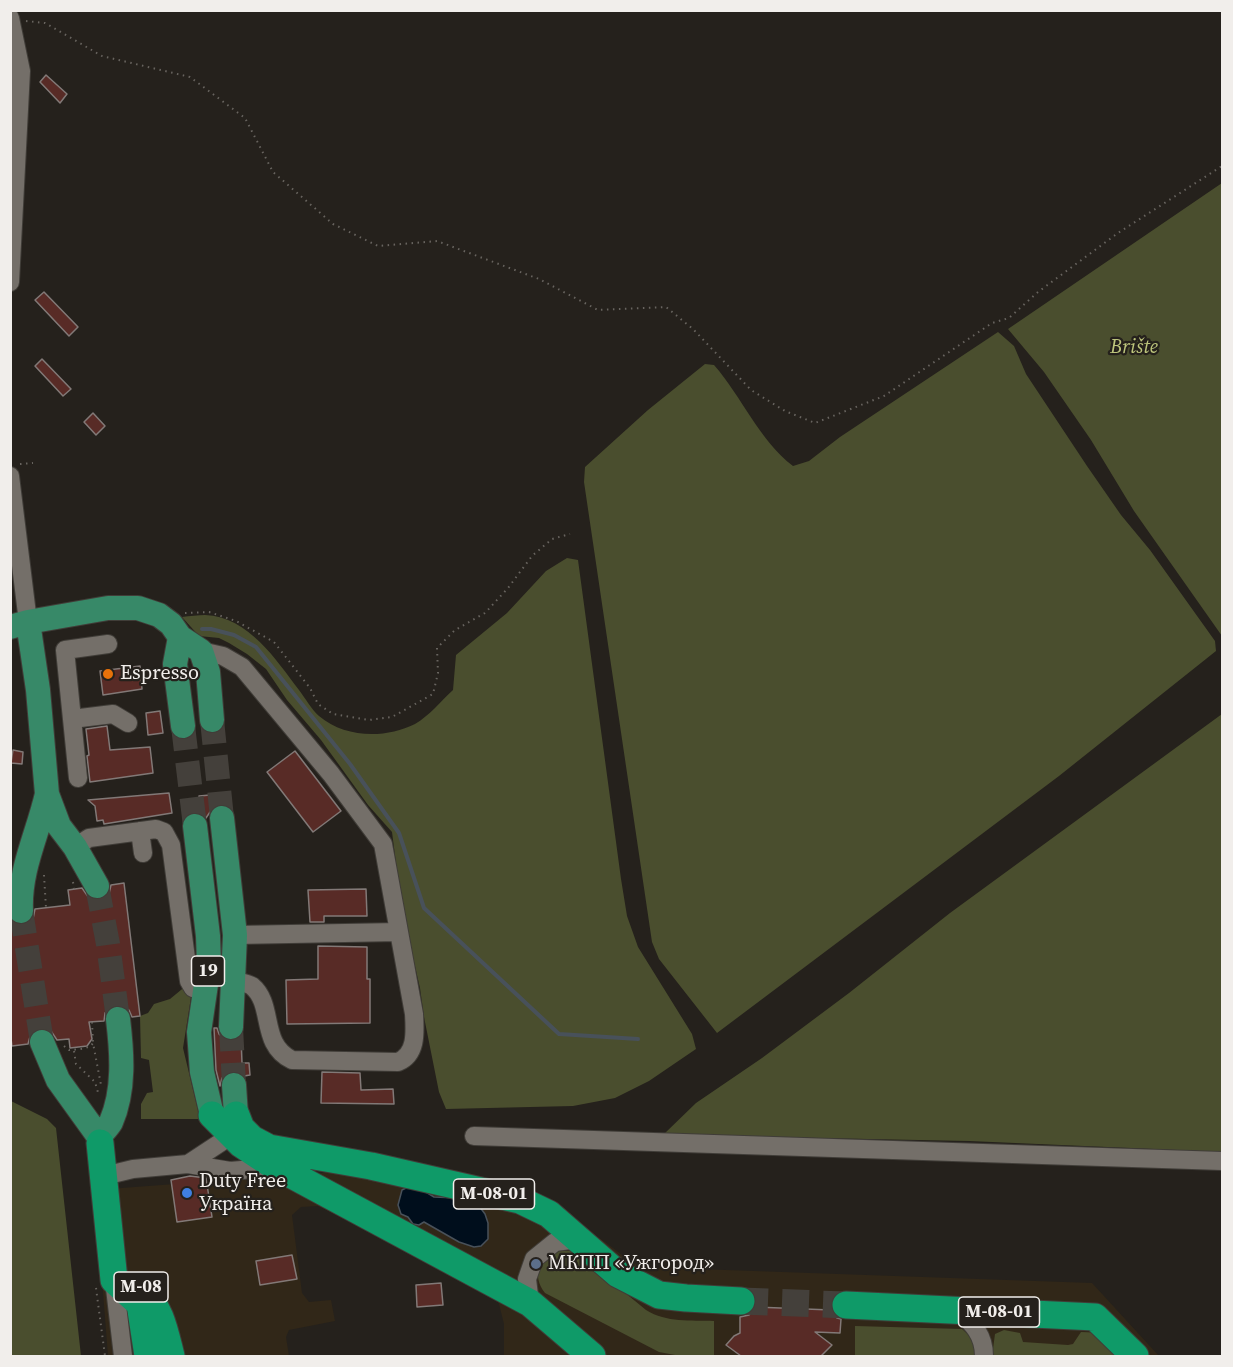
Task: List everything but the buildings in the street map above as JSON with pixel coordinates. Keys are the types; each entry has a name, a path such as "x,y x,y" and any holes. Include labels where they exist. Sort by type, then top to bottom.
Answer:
{"highway":[{"path":"226,1122 241,1144 277,1167 530,1303 592,1356"},
{"name":"М-08-01","path":"226,1122 241,1128 252,1139 269,1148 371,1166 520,1200 549,1214 618,1274 659,1295 741,1301"},
{"name":"М-08","path":"100,1140 114,1280 140,1304 148,1356"},
{"name":"М-08","path":"108,1218 126,1251 135,1278 163,1320 171,1356"},
{"name":"М-08-01","path":"846,1305 1095,1317 1135,1356"}],"main road":[{"path":"97,886 75,847 59,826 47,794 38,690 19,625 108,608 138,608 170,625 201,651 208,672 212,720"},
{"path":"170,625 183,726"},
{"path":"21,911 20,890 47,794"},
{"name":"19","path":"222,818 235,935 231,1027"},
{"name":"19","path":"195,826 208,936 209,964 199,1032 202,1072 226,1122"},
{"path":"52,1042 58,1080 100,1140 110,1122 120,1089 122,1050 118,1019"},
{"path":"226,1122 234,1085"}],"street":[{"path":"10,282 21,70 11,19"},
{"path":"15,470 19,625"},
{"path":"78,778 65,650 108,644"},
{"path":"201,651 223,656 242,667 331,774 378,835 385,851 415,1029 412,1049 405,1059 398,1062 300,1061 285,1057 274,1045 259,996 251,986 233,980"},
{"path":"38,690 69,686"},
{"path":"72,719 113,714 128,723"},
{"path":"75,847 89,838 156,829 164,832 171,845 189,981 193,988"},
{"path":"140,831 143,853"},
{"path":"235,935 399,932"},
{"path":"188,1164 226,1122"},
{"path":"474,1136 1222,1161"},
{"path":"104,1176 133,1169 188,1164 230,1171 277,1167"},
{"path":"530,1303 527,1279 534,1259 555,1242 578,1239"},
{"path":"114,1280 123,1356"},
{"path":"958,1310 978,1329 984,1356"}],"path":[{"path":"11,19 45,23 102,56 190,77 244,118 273,172 333,224 378,246 436,241 539,279 598,310 666,308 693,329 751,390 785,411 815,423 884,396 992,323 1009,318 1038,292 1118,233 1222,166"},
{"path":"15,470 33,464"},
{"path":"170,625 209,612 236,621 274,642 310,688 318,704 333,714 369,720 392,717 433,694 438,673 437,648 454,630 484,613 508,588 532,556 552,539 570,534"},
{"path":"45,868 46,908"},
{"path":"92,1022 93,1043 103,1103"},
{"path":"52,1042 74,1050 88,1047 93,1043"},
{"path":"74,1050 76,1064 95,1082 99,1097"}],"shaded area":[{"name":"МКПП «Ужгород»","path":"402,1167 529,1190 641,1267 1092,1283 1159,1356 504,1356 504,1324 498,1300 465,1278 318,1206 301,1207 292,1215 302,1293 309,1302 331,1300 335,1321 289,1330 286,1337 289,1356 108,1356 95,1190"}],"green space":[{"name":"Brište","path":"1222,183 1222,636 1134,511 1091,440 1044,372 1008,329"},
{"path":"998,332 1014,346 1026,374 1121,515 1150,550 1215,641 1216,651 1059,776 717,1033 659,959 652,942 584,482 585,467 648,410 705,364 714,365 724,377 760,431 781,456 793,466 809,461 840,437"},
{"path":"567,558 578,560 627,916 638,947 692,1034 696,1049 649,1081 615,1098 573,1106 446,1109 439,1092 420,988 402,910 392,832 368,805 266,669 247,654 219,638 199,636 182,617 205,615 235,623 260,642 271,654 319,716 341,729 378,734 415,724 435,708 453,690 456,655 507,613 546,571"},
{"path":"1222,714 1222,1152 969,1141 663,1135 696,1103 762,1058 950,913"},
{"path":"187,985 192,991 183,1048 200,1119 141,1119 141,1104 147,1093 153,1092 149,1060 141,1058 140,1016 148,1013 154,1004 170,999"},
{"path":"11,1101 47,1119 56,1128 81,1356 11,1356"},
{"path":"556,1251 574,1251 646,1310 654,1314 679,1320 714,1321 714,1355 675,1355 659,1352 545,1293 538,1280 538,1266"},
{"path":"855,1326 962,1329 973,1339 979,1356 855,1356"},
{"path":"1004,1330 1020,1333 1023,1342 1068,1345 1073,1344 1081,1332 1107,1333 1132,1356 992,1356 995,1334"}],"water":[{"path":"408,1187 421,1189 434,1197 458,1198 479,1206 488,1223 488,1239 481,1246 474,1247 459,1242 424,1222 419,1225 413,1224 408,1217 401,1214 398,1205 402,1190"}],"waterway":[{"path":"202,629 234,635 256,647 350,764 399,833 424,908 559,1034 638,1039"}],"tunnel":[{"path":"212,720 222,818"},
{"path":"183,726 195,826"},
{"path":"97,886 108,944 118,1019"},
{"path":"21,911 42,1042"},
{"path":"231,1027 234,1085"},
{"path":"741,1301 846,1305"}],"place":[{"name":"Espresso","path":"108,674"},
{"name":"Duty Free Україна","path":"187,1193"},
{"name":"МКПП «Ужгород»","path":"536,1264"}]}
